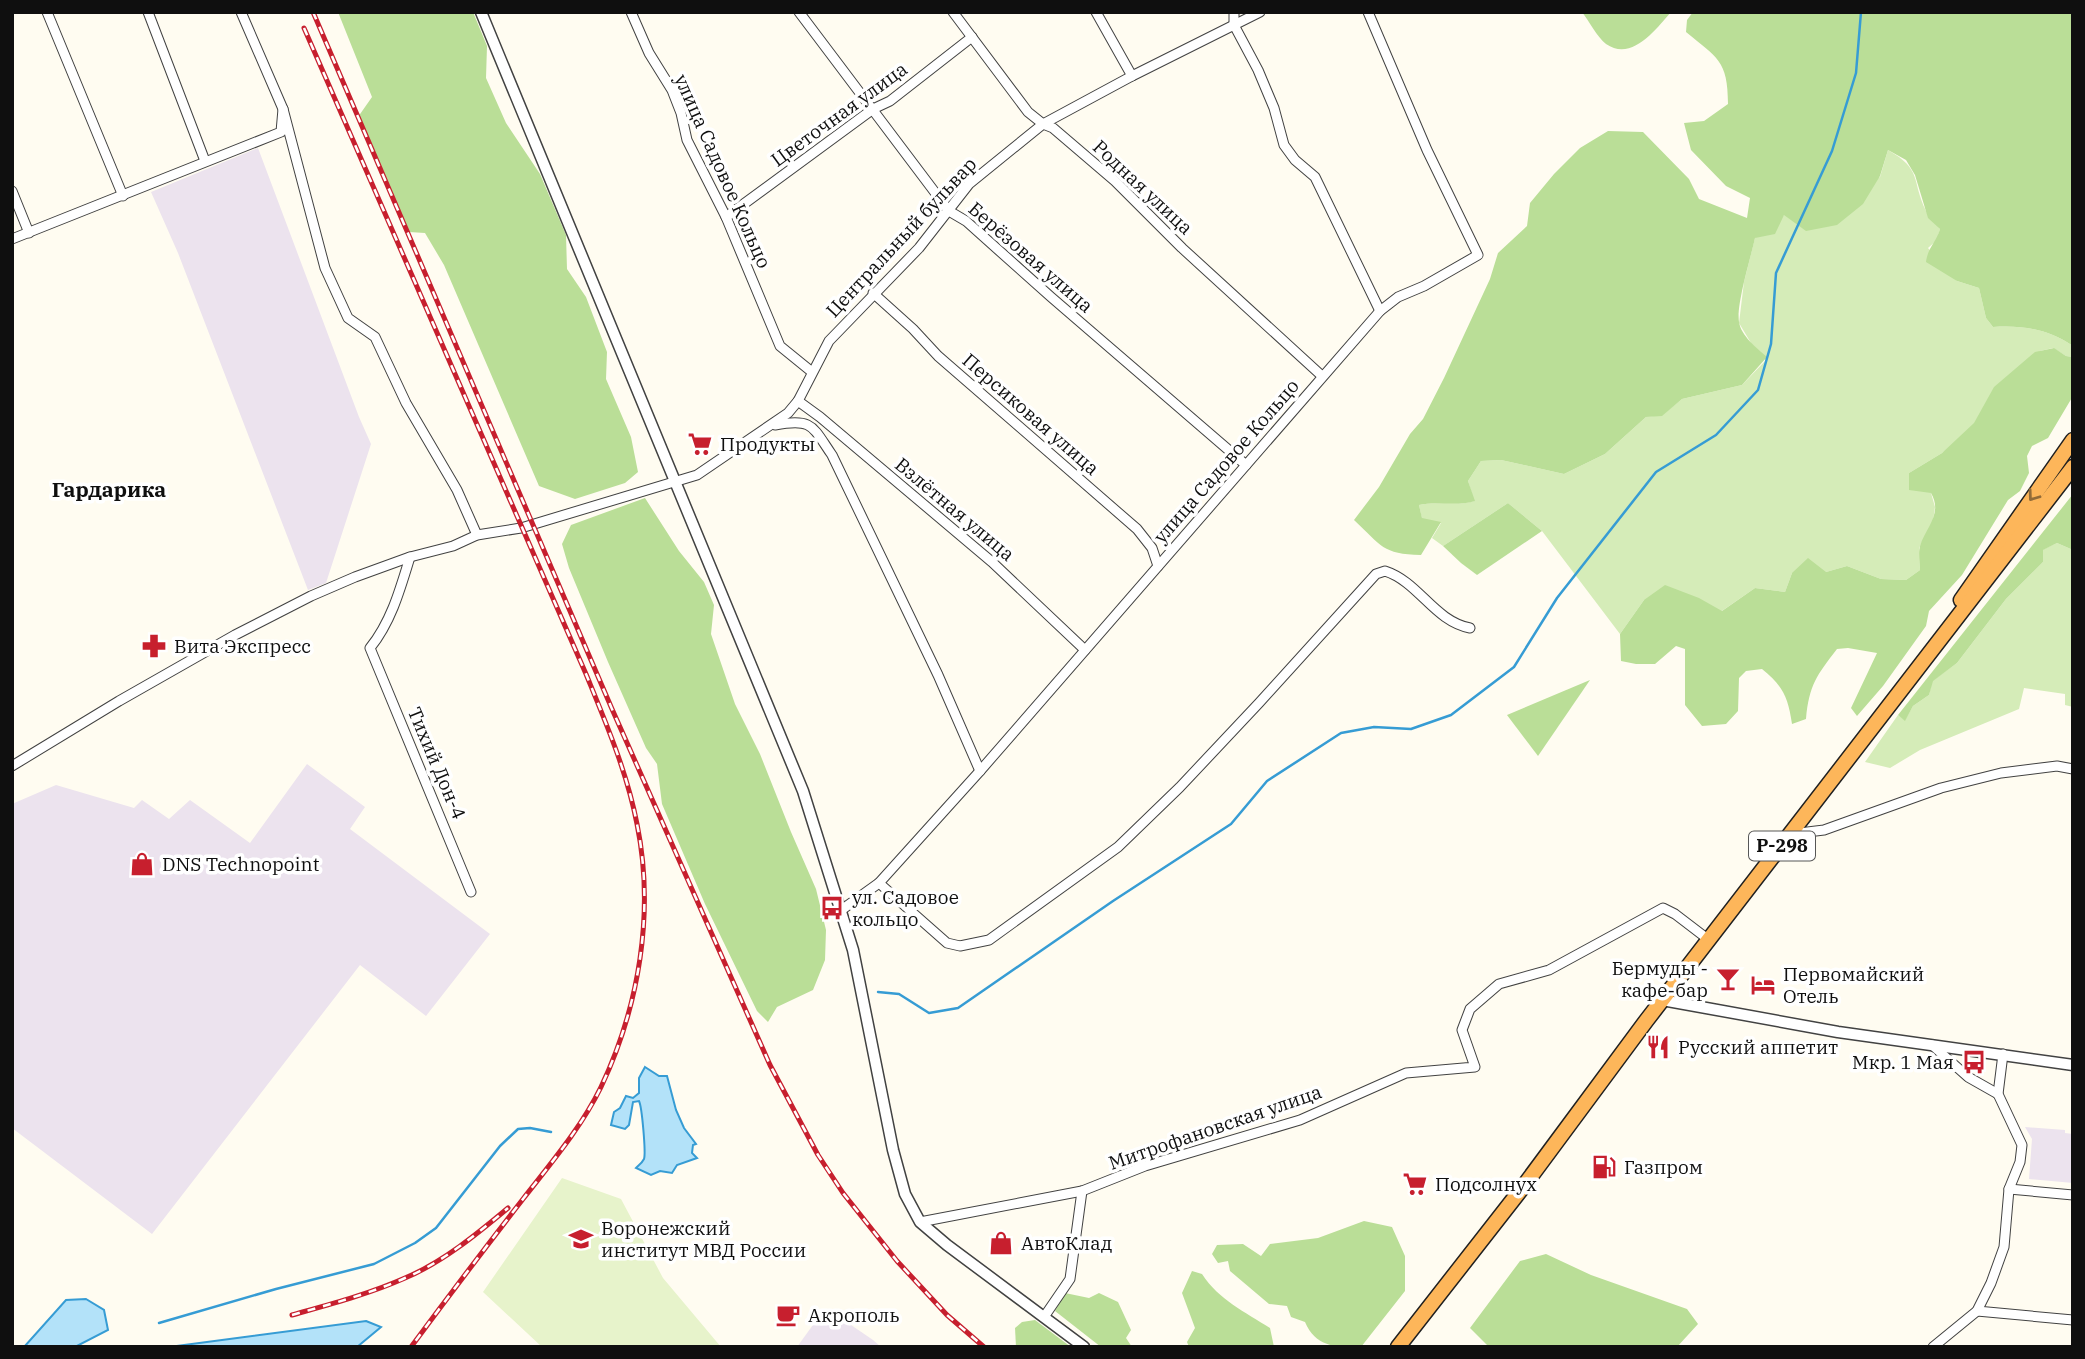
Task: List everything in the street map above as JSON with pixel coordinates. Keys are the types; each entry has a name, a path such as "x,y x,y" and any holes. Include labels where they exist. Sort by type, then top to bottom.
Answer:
{"highway":[{"name":"Р-298","path":"1899,691 2073,440"},
{"name":"Р-298","path":"1398,1347 2073,467"}],"street":[{"path":"47,12 123,197"},
{"path":"148,12 205,161"},
{"path":"241,12 283,109 325,268 348,318 375,337 406,402 457,490 477,535"},
{"path":"481,12 803,791 853,950 905,1194 920,1222 1084,1347"},
{"name":"улица Садовое Кольцо","path":"631,12 649,53 672,90 687,140 726,217 780,346 812,372"},
{"name":"Берёзовая улица","path":"799,12 948,211 967,221 1051,298 1246,465"},
{"name":"Родная улица","path":"953,12 1028,112 1053,128 1115,181 1182,248 1322,376"},
{"path":"1096,12 1132,76"},
{"path":"1234,12 1234,25 1274,108 1284,145 1295,160 1315,177 1380,311"},
{"name":"Центральный бульвар","path":"13,765 235,635 355,576 453,546 477,535 521,528 696,475 788,413 798,401 829,341 919,248 969,184 1043,124 1260,12"},
{"name":"улица Садовое Кольцо","path":"840,911 879,883 980,771 1380,311 1398,297 1424,286 1478,255 1427,150 1368,12"},
{"name":"Цветочная улица","path":"726,217 873,109 890,101 971,37"},
{"path":"12,239 123,197 281,131 283,109"},
{"path":"12,191 29,233"},
{"name":"Персиковая улица","path":"873,293 938,356 1137,529 1152,548 1158,566"},
{"name":"Взлётная улица","path":"798,401 992,562 1085,650"},
{"path":"772,425 794,421 806,423 815,429 832,455 980,771"},
{"name":"Тихий Дон-4","path":"410,558 398,597 382,633 370,648 471,892"},
{"path":"879,883 947,943 960,946 989,940 1118,847 1259,703 1377,574 1385,571 1399,575 1441,616 1457,626 1470,628"},
{"path":"1791,834 1825,830 1941,788 2001,773 2057,766 2073,769"},
{"name":"Митрофановская улица","path":"920,1222 1082,1191 1145,1166 1300,1120 1406,1073 1475,1067 1462,1030 1469,1009 1499,984 1549,970 1663,908 1709,940"},
{"path":"1662,1000 1838,1032 2073,1065"},
{"path":"1930,1044 1968,1077 1998,1094"},
{"path":"1933,1347 1977,1311 2004,1247 2009,1189 2020,1162 2022,1145 1998,1094 2003,1054"},
{"path":"2009,1189 2073,1195"},
{"path":"1044,1317 1070,1279 1082,1191"},
{"path":"1977,1311 2073,1320"}],"shaded area":[{"path":"258,148 371,444 326,583 308,590 178,253 151,192"},
{"path":"307,764 365,807 350,829 490,934 426,1016 360,965 152,1234 12,1128 12,804 56,785 134,808 142,800 169,819 190,800 250,843"},
{"path":"2025,1127 2065,1130 2065,1133 2073,1134 2073,1183 2029,1179 2032,1139"},
{"path":"832,1312 881,1347 797,1347 818,1318"}],"green space":[{"path":"338,12 473,12 487,46 486,78 506,123 540,174 566,235 567,269 586,297 607,352 606,379 631,437 638,472 625,483 575,499 539,486 444,265 425,233 409,232 358,117 372,97"},
{"path":"1582,12 1671,12 1643,41 1625,49 1606,44"},
{"path":"1693,12 2073,12 2073,346 2034,329 1993,327 1986,318 1979,288 1957,281 1926,262 1940,229 1928,218 1915,175 1906,160 1888,150 1880,176 1863,204 1837,225 1806,231 1784,215 1775,234 1755,238 1742,293 1739,322 1746,337 1767,357 1742,385 1682,399 1662,416 1646,417 1605,454 1564,474 1501,460 1481,461 1468,481 1475,501 1419,505 1422,518 1441,522 1421,555 1398,553 1383,547 1354,520 1379,487 1410,434 1423,419 1490,279 1498,253 1527,226 1530,203 1580,148 1608,131 1643,132 1689,179 1699,199 1747,218 1750,198 1726,186 1691,150 1684,123 1704,121 1728,104 1726,78 1719,61 1686,32 1687,20"},
{"path":"1888,150 1911,170 1926,211 1940,229 1937,240 1928,248 1957,281 1979,288 1986,318 1993,327 2035,329 2073,346 2073,357 2053,348 2040,351 1975,428 1909,473 1931,493 1935,507 1933,521 1919,548 1920,570 1906,580 1881,579 1847,566 1826,572 1792,573 1785,592 1755,588 1716,615 1644,600 1620,634 1542,531 1508,503 1443,546 1432,538 1441,523 1422,519 1419,505 1474,501 1468,481 1481,461 1501,460 1564,474 1605,454 1646,417 1662,415 1682,399 1742,385 1766,360 1739,323 1744,282 1755,238 1784,215 1880,177"},
{"path":"2054,348 2073,357 2073,396 2048,438 2032,446 2027,456 2029,473 2020,491 2008,500 1962,575 1929,611 1926,626 1883,686 1857,716 1851,708 1877,653 1837,649 1815,681 1809,697 1806,719 1792,724 1789,706 1783,693 1762,669 1746,671 1739,678 1738,711 1726,724 1702,726 1685,705 1685,649 1676,646 1655,664 1621,661 1620,634 1644,600 1665,585 1699,598 1722,611 1755,588 1785,592 1792,573 1808,558 1826,572 1847,566 1881,579 1906,580 1920,570 1920,546 1935,507 1931,493 1909,490 1909,473 1942,453 1974,423 1994,387 2035,352"},
{"path":"2073,494 2073,550 2057,543 2043,550 2043,562 2006,599 1957,663 1933,681 1929,695 1913,706 1905,721 1898,715"},
{"path":"645,498 679,551 704,582 714,605 711,634 735,704 760,754 816,889 826,930 825,960 813,990 777,1007 768,1022 757,1011 705,904 662,804 657,764 646,748 608,662 569,568 562,544 571,525"},
{"path":"1508,503 1542,531 1477,575 1443,546"},
{"path":"2057,543 2073,550 2073,707 2065,705 2065,694 2024,688 2019,709 1920,750 1890,768 1865,762 1898,715 1905,720 1913,706 1929,695 1932,681 1957,663 2006,599 2043,562 2042,550"},
{"path":"1590,680 1538,756 1507,715"},
{"name":"Воронежский институт МВД России","path":"562,1178 621,1199 663,1278 721,1347 542,1347 483,1292"},
{"path":"1364,1221 1392,1227 1405,1256 1405,1291 1361,1347 1336,1346 1321,1341 1305,1322 1291,1317 1287,1306 1269,1304 1230,1271 1228,1261 1218,1263 1212,1254 1217,1245 1243,1244 1261,1256 1270,1244 1318,1238"},
{"path":"1546,1254 1591,1275 1687,1309 1698,1324 1677,1347 1489,1347 1470,1328 1520,1261"},
{"path":"1192,1271 1202,1274 1224,1298 1270,1328 1274,1347 1189,1347 1187,1342 1195,1328 1182,1293"},
{"path":"1065,1293 1089,1298 1099,1293 1118,1302 1131,1330 1126,1338 1132,1347 1101,1347 1055,1311"},
{"path":"1035,1320 1071,1347 1016,1347 1015,1328 1022,1322"}],"water":[{"path":"645,1067 659,1076 667,1076 676,1110 684,1128 696,1144 693,1145 692,1153 697,1158 677,1165 672,1173 660,1171 651,1175 636,1168 644,1155 639,1101 633,1102 629,1125 625,1129 611,1125 614,1112 620,1108 626,1096 633,1098 639,1093 639,1078"},
{"path":"86,1299 104,1310 108,1330 75,1347 24,1347 66,1300"},
{"path":"366,1321 381,1327 357,1347 169,1347"}],"waterway":[{"path":"878,992 899,994 929,1013 958,1008 1231,824 1267,781 1341,733 1374,727 1411,729 1451,715 1514,667 1557,598 1656,472 1716,435 1758,390 1771,344 1776,273 1832,151 1856,73 1861,12"},
{"path":"159,1323 374,1264 415,1243 436,1228 500,1146 518,1129 551,1132"}],"railway":[{"path":"313,12 612,709 770,1065 818,1155 843,1193 897,1261 947,1315 984,1347"},
{"path":"304,28 594,692 628,786 642,857 644,925 634,992 625,1025 601,1087 565,1145 411,1347"},
{"path":"292,1315 364,1294 419,1271 459,1247 508,1208"}],"place":[{"name":"Продукты","path":"700,444"},
{"name":"Вита Экспресс","path":"154,646"},
{"name":"DNS Technopoint","path":"142,864"},
{"name":"ул. Садовое кольцо","path":"832,908"},
{"name":"Бермуды - кафе-бар","path":"1728,979"},
{"name":"Первомайский Отель","path":"1763,985"},
{"name":"Русский аппетит","path":"1658,1047"},
{"name":"Мкр. 1 Мая","path":"1974,1062"},
{"name":"Газпром","path":"1604,1167"},
{"name":"Подсолнух","path":"1415,1184"},
{"name":"Воронежский институт МВД России","path":"581,1239"},
{"name":"АвтоКлад","path":"1001,1243"},
{"name":"Акрополь","path":"788,1315"}],"district":[{"name":"Гардарика","path":"109,490"}]}
